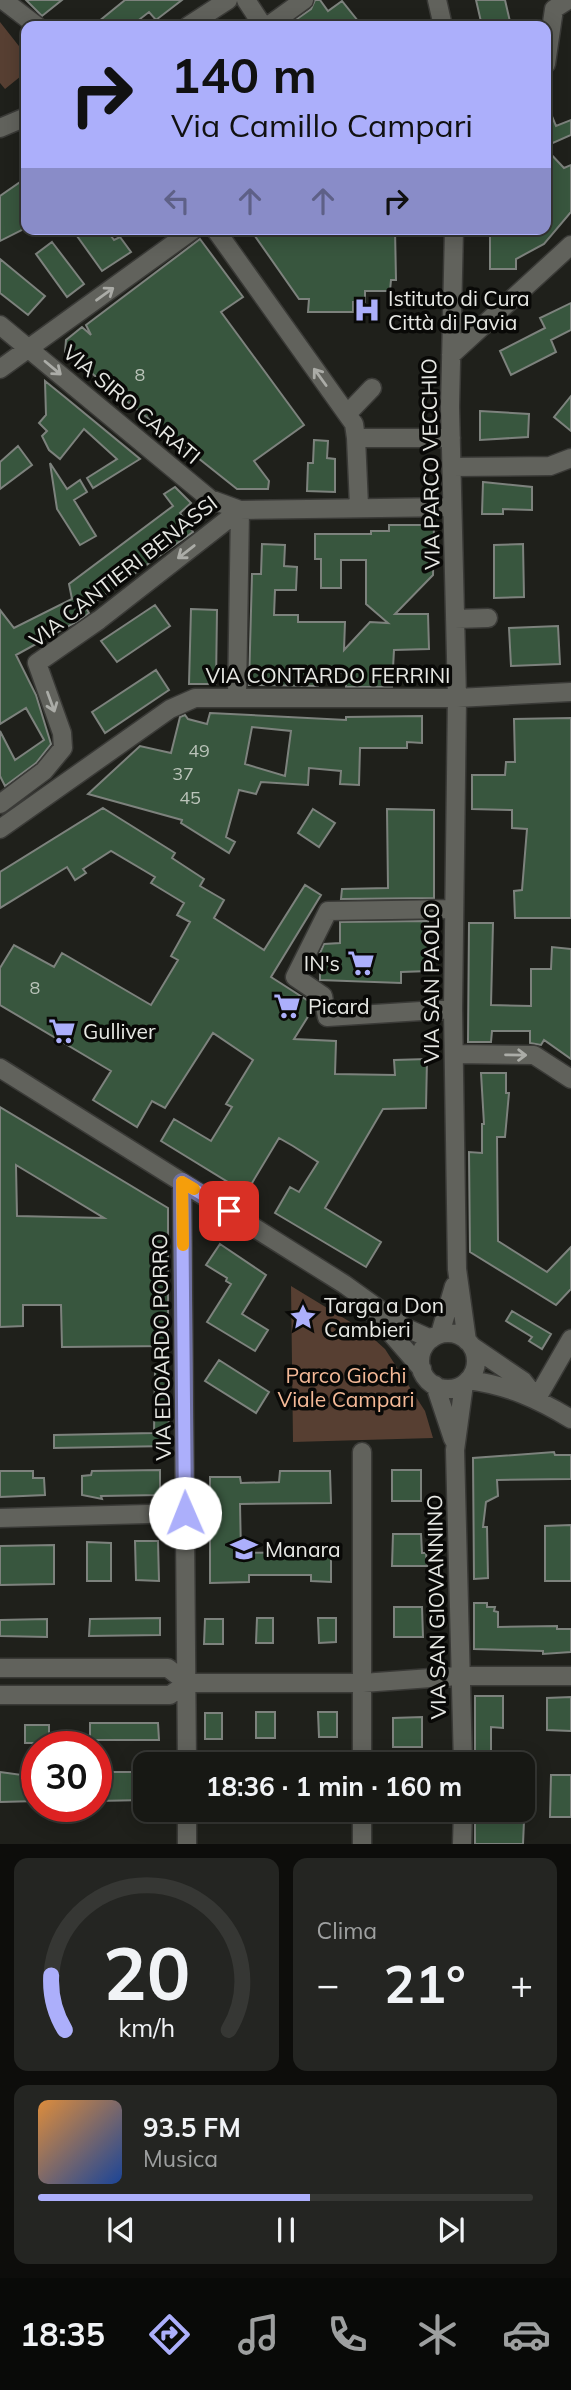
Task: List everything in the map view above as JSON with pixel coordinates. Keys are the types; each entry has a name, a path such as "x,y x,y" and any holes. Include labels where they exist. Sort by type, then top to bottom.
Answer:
{"street":[{"path":"3,0 30,21"},
{"path":"246,0 262,21"},
{"path":"273,21 304,0"},
{"path":"437,0 442,21"},
{"path":"551,30 554,9 568,0"},
{"path":"195,21 225,1"},
{"path":"0,128 21,119"},
{"path":"0,369 186,235"},
{"path":"219,235 354,424 359,506"},
{"name":"VIA PARCO VECCHIO","path":"454,235 451,438 457,698"},
{"path":"451,355 571,245"},
{"name":"VIA SIRO CARATI","path":"0,325 210,499 240,510"},
{"path":"347,414 372,388"},
{"path":"356,438 451,438"},
{"path":"452,467 550,466 571,458"},
{"path":"237,697 240,510 359,506 452,507"},
{"name":"VIA CANTIERI BENASSI","path":"0,804 44,771 63,748 62,733 37,663 99,620 240,510"},
{"path":"455,619 488,618"},
{"name":"VIA CONTARDO FERRINI","path":"0,829 170,709 195,698 457,698 571,692"},
{"name":"VIA SAN PAOLO","path":"457,698 453,909 457,1269 470,1344"},
{"path":"453,909 328,911 295,977 323,996 327,1017 453,1009"},
{"path":"454,1054 534,1055 571,1079"},
{"path":"0,1068 344,1284 404,1327 435,1337"},
{"name":"VIA EDOARDO PORRO","path":"182,1182 187,1752"},
{"name":"VIA SAN PAOLO","path":"435,1337 452,1300 457,1269"},
{"path":"344,1284 435,1385 445,1388 466,1382 490,1383 537,1398 571,1419"},
{"path":"422,1369 424,1348 435,1337 451,1333 523,1381 537,1398"},
{"path":"537,1398 571,1339"},
{"path":"466,1382 476,1365 470,1344"},
{"name":"VIA SAN GIOVANNINO","path":"462,1752 458,1676 455,1450 466,1382"},
{"name":"VIA SAN GIOVANNINO","path":"435,1385 445,1408 455,1450"},
{"path":"362,1452 362,1752"},
{"path":"0,1518 185,1513"},
{"path":"0,1668 168,1668 187,1683"},
{"path":"0,1695 170,1695 187,1683 363,1683 458,1676 571,1676"},
{"path":"187,1822 187,1844"},
{"path":"362,1822 362,1844"},
{"path":"462,1844 463,1822"}],"green space":[{"path":"0,22 21,49 21,76 5,89 0,83"},
{"name":"Parco Giochi Viale Campari","path":"291,1286 365,1331 385,1349 425,1411 433,1438 293,1442"}],"building":[{"path":"26,0 62,0 42,16"},
{"path":"125,0 182,0 156,20 149,12 137,21 99,21"},
{"path":"315,0 320,0 328,11 342,1 358,21 294,21 311,9"},
{"path":"476,0 505,0 510,21 481,21"},
{"path":"551,114 556,126 571,120 571,135 551,144"},
{"path":"551,154 564,168 571,165 571,212 544,244 516,259 516,269 490,269 490,235 551,235"},
{"path":"21,181 21,230 0,241 0,196"},
{"path":"76,235 110,235 114,240 120,237 131,252 102,271"},
{"path":"254,235 395,235 396,280 391,280 390,291 365,291 365,302 353,302 353,312 308,312 309,299 299,299"},
{"path":"200,239 243,297 221,312 304,425 254,461 269,481 268,489 237,489 65,352 66,340 82,327 91,335 86,325"},
{"path":"52,242 84,284 67,297 36,254"},
{"path":"0,259 45,296 28,315 0,293"},
{"path":"571,303 571,330 551,340 556,352 511,375 500,351 545,328 540,318"},
{"path":"45,381 140,459 93,488 87,478 117,459 84,429 60,459 49,450 42,436 47,431 39,423 46,415"},
{"path":"571,396 571,431 554,417"},
{"path":"480,411 529,414 528,437 480,440"},
{"path":"314,440 328,441 327,458 335,459 335,492 307,491 308,463 313,463"},
{"path":"18,446 32,465 0,489 0,462"},
{"path":"50,463 67,489 80,480 87,492 74,500 96,536 80,545 57,509"},
{"path":"483,482 532,487 532,510 503,509 503,514 482,514"},
{"path":"175,487 191,503 180,513 193,532 86,608 89,613 78,621 16,655 36,695 51,744 36,763 5,786 0,776 0,731 15,760 44,740 26,708 0,724 0,610 14,628 72,599 69,584 173,506 164,494"},
{"path":"389,525 434,525 433,575 395,614 428,614 429,649 394,650 392,687 346,687 346,672 319,675 318,686 249,685 252,574 261,574 262,544 285,545 284,566 297,567 296,590 275,590 274,615 298,615 298,622 345,622 344,650 370,622 388,623 366,604 366,560 341,560 341,588 321,588 321,559 315,559 315,534 371,534 371,531 389,531"},
{"path":"523,544 524,597 494,598 494,545"},
{"path":"155,605 170,626 117,662 101,641"},
{"path":"191,609 217,610 216,684 189,684"},
{"path":"558,626 560,664 511,666 509,628"},
{"path":"156,670 169,690 105,733 92,712"},
{"path":"210,713 346,720 346,717 422,716 422,743 407,742 407,748 360,748 359,785 340,784 341,771 309,768 308,785 261,782 256,794 239,790 226,837 235,842 229,853 181,823 182,820 88,794 140,746 171,753 180,717 185,715 188,719 207,724","holes":["252,727 291,731 285,776 245,764"]},
{"path":"571,718 571,918 515,918 514,891 522,890 527,829 512,828 512,810 472,809 472,775 505,775 506,762 515,762 514,719"},
{"path":"103,808 175,853 172,858 204,879 200,886 224,900 214,918 264,950 305,885 321,895 271,977 313,1004 314,1007 294,1039 336,1041 335,1074 395,1075 394,1060 427,1059 426,1108 383,1109 325,1208 381,1242 366,1267 275,1213 290,1187 299,1192 318,1162 293,1146 279,1138 246,1193 161,1141 174,1119 211,1141 232,1107 226,1104 253,1060 213,1033 165,1108 152,1101 137,1127 93,1100 111,1071 0,1005 0,968 14,945 54,967 62,953 151,1005 178,960 171,956 190,922 177,915 184,903 151,883 155,877 111,851 83,869 86,873 75,880 67,867 0,908 0,872"},
{"path":"313,809 335,823 319,847 298,833"},
{"path":"387,809 434,810 434,898 341,899 342,889 388,888"},
{"path":"428,921 429,971 401,972 401,983 320,980 320,953 324,944 340,943 340,922"},
{"path":"469,923 493,923 491,1005 531,1006 531,969 551,969 552,947 571,949 571,1059 544,1040 541,1045 530,1043 530,1031 492,1031 491,1042 468,1042"},
{"path":"481,1073 506,1073 506,1093 509,1093 505,1137 497,1137 498,1241 547,1272 571,1247 571,1289 556,1305 470,1252 469,1152 482,1153 484,1124"},
{"path":"0,1107 168,1208 168,1346 62,1347 61,1305 23,1305 23,1326 0,1327","holes":["16,1165 104,1218 17,1216"]},
{"path":"220,1244 266,1275 242,1314 268,1330 255,1351 207,1322 231,1284 226,1281 227,1278 206,1265"},
{"path":"512,1311 551,1334 542,1349 529,1341 532,1337 506,1321"},
{"path":"219,1360 269,1392 256,1413 205,1381"},
{"path":"155,1372 168,1372 169,1446 54,1448 54,1435 154,1433"},
{"path":"554,1452 555,1455 571,1455 571,1479 497,1480 498,1496 486,1502 483,1527 487,1527 488,1578 474,1579 473,1458"},
{"path":"160,1470 160,1495 101,1496 102,1499 82,1495 82,1476 91,1475 92,1471"},
{"path":"392,1470 421,1470 421,1501 392,1501"},
{"path":"0,1471 33,1471 33,1478 44,1478 45,1495 0,1497"},
{"path":"280,1471 330,1471 331,1503 240,1504 241,1553 331,1552 331,1582 311,1581 311,1575 249,1575 249,1582 210,1583 210,1477 240,1477 241,1483 279,1482"},
{"path":"571,1525 571,1581 545,1581 545,1526"},
{"path":"393,1534 421,1534 422,1553 426,1553 427,1566 392,1566"},
{"path":"135,1541 158,1541 159,1581 136,1580"},
{"path":"87,1542 111,1543 111,1581 87,1581"},
{"path":"54,1545 54,1584 0,1585 0,1546"},
{"path":"474,1603 487,1603 487,1607 495,1607 494,1611 498,1612 498,1627 557,1626 557,1629 571,1629 571,1652 543,1654 543,1651 474,1649"},
{"path":"394,1607 422,1607 423,1637 394,1637"},
{"path":"160,1618 160,1635 89,1636 90,1619"},
{"path":"257,1618 273,1618 273,1643 256,1643"},
{"path":"318,1618 336,1618 336,1642 319,1643"},
{"path":"47,1619 47,1637 0,1636 0,1620"},
{"path":"205,1619 223,1619 223,1644 204,1644"},
{"path":"475,1696 503,1696 503,1728 491,1727 491,1752 475,1752"},
{"path":"571,1697 571,1731 547,1730 547,1698"},
{"path":"256,1712 275,1712 275,1738 256,1738"},
{"path":"318,1712 337,1712 337,1737 319,1737"},
{"path":"205,1713 222,1713 222,1739 205,1739"},
{"path":"422,1717 422,1747 393,1747 393,1718"},
{"path":"90,1723 158,1723 159,1740 112,1740 112,1731 90,1731"},
{"path":"25,1725 49,1725 49,1731 25,1731"},
{"path":"0,1772 21,1775 21,1801 0,1802"},
{"path":"112,1772 133,1772 133,1800 112,1801"},
{"path":"551,1775 571,1775 571,1817 550,1817"},
{"path":"475,1822 524,1822 523,1844 475,1844"}],"slow traffic":[{"path":"183,1245 182,1182 194,1189"}],"place":[{"name":"Istituto di Cura Città di Pavia","path":"367,310"},
{"name":"IN's","path":"361,963"},
{"name":"Picard","path":"287,1006"},
{"name":"Gulliver","path":"62,1031"},
{"name":"Targa a Don Cambieri","path":"303,1317"},
{"name":"Manara","path":"244,1549"}],"route":[{"path":"185,1513 182,1182 229,1211"}]}
